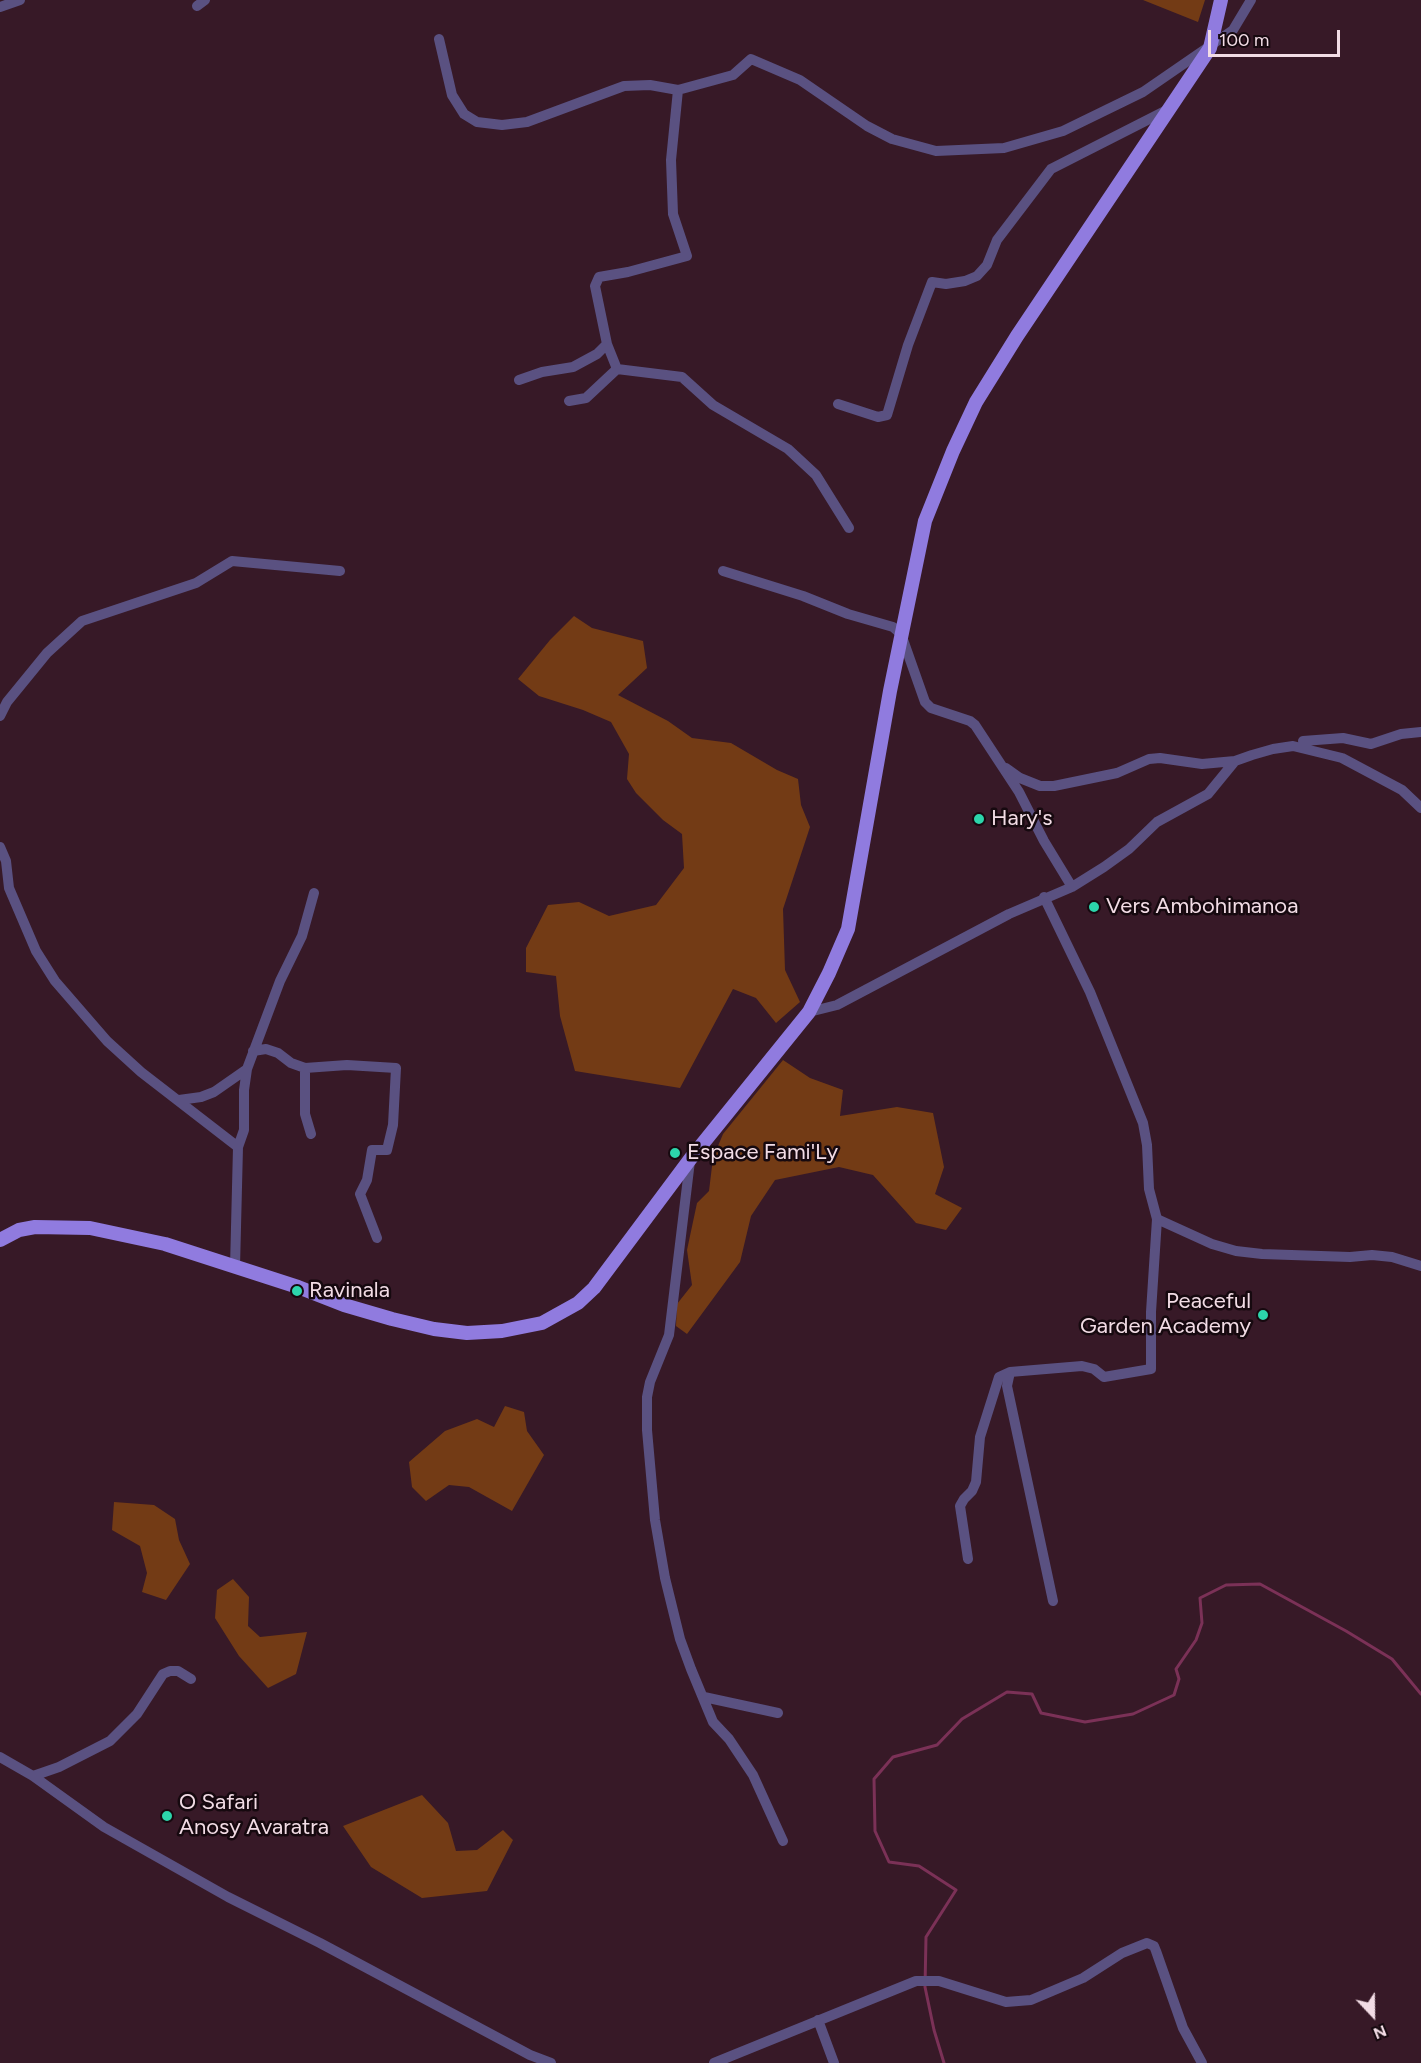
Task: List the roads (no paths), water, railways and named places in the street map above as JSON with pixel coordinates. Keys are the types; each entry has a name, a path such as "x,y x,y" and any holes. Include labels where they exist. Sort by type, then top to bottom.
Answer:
{"main road":[{"path":"0,1239 19,1230 35,1227 90,1228 165,1244 298,1287 344,1305 413,1324 480,1333 532,1326 562,1314 594,1288 691,1158 809,1012 848,929 901,634 925,521 976,402 1036,306 1210,48 1221,0"}],"street":[{"path":"0,7 20,0"},
{"path":"439,39 452,95 464,114 477,122 502,125 527,122 624,86 650,84 678,90 733,75 751,59 800,80 867,126 892,139 936,151 1004,148 1073,127 1143,92 1233,30 1251,0"},
{"path":"617,369 607,344 595,286 599,277 628,272 687,256 673,214 671,160 678,90"},
{"path":"838,404 879,417 887,415 908,345 932,282 946,284 965,281 977,276 987,265 997,240 1051,169 1169,109"},
{"path":"519,380 542,372 573,367 597,354 607,344"},
{"path":"568,401 586,398 617,369"},
{"path":"617,369 682,377 713,405 788,449 816,475 849,528"},
{"path":"0,716 7,702 47,652 82,621 196,583 232,561 340,571"},
{"path":"723,572 893,627 901,634 925,702 931,708 970,721 975,725 1019,792 1048,849 1071,887"},
{"path":"1303,741 1343,738 1371,744 1401,734 1421,732"},
{"path":"1001,764 1020,778 1040,786 1054,786 1117,773 1149,759 1160,758 1202,764 1235,761 1273,748 1293,746 1342,758 1402,790 1421,808"},
{"path":"809,1012 837,1005 1044,897 1071,887 1129,849 1157,822 1208,794 1235,761"},
{"path":"0,847 6,861 9,888 36,951 55,981 107,1041 141,1072 238,1146"},
{"path":"235,1267 238,1146 244,1130 244,1090 247,1069 280,981 302,936 314,893"},
{"path":"968,1559 960,1506 976,1482 980,1437 999,1377 1010,1372 1082,1366 1094,1369 1104,1377 1151,1369 1151,1312 1157,1219 1149,1189 1147,1145 1143,1123 1090,992 1044,897"},
{"path":"253,1051 266,1048 278,1053 291,1064 305,1068 347,1065 396,1068 393,1125 387,1150 372,1150 367,1180 360,1194 377,1238"},
{"path":"305,1068 305,1114 312,1134"},
{"path":"178,1100 201,1097 214,1092 247,1069"},
{"path":"691,1158 669,1335 650,1382 647,1396 647,1430 655,1520 665,1578 680,1640 713,1722 729,1739 753,1775 783,1841"},
{"path":"1157,1219 1212,1244 1236,1251 1350,1257 1372,1255 1392,1257 1421,1266"},
{"path":"1010,1372 1008,1386 1053,1601"},
{"path":"33,1776 59,1767 110,1741 137,1714 163,1674 178,1671 191,1679"},
{"path":"704,1698 778,1713"},
{"path":"0,1757 33,1776 104,1827 228,1897 320,1943 530,2055 551,2063"},
{"path":"714,2063 916,1982 939,1981 1006,2002 1031,2000 1083,1978 1122,1953 1147,1943 1154,1946 1183,2028 1202,2063"},
{"path":"818,2020 834,2063"}],"waterway":[{"path":"944,2063 925,1987 926,1937 956,1890 919,1866 889,1862 875,1831 874,1779 893,1757 937,1745 962,1719 1007,1692 1032,1694 1041,1713 1085,1722 1133,1714 1174,1695 1179,1679 1176,1669 1196,1640 1202,1623 1200,1598 1226,1585 1260,1584 1346,1631 1392,1659 1421,1694"}],"place":[{"name":"Hary's","path":"979,819"},
{"name":"Vers Ambohimanoa","path":"1094,907"},
{"name":"Espace Fami'Ly","path":"675,1153"},
{"name":"Ravinala","path":"297,1291"},
{"name":"Peaceful Garden Academy","path":"1263,1315"},
{"name":"O Safari Anosy Avaratra","path":"167,1816"}]}
